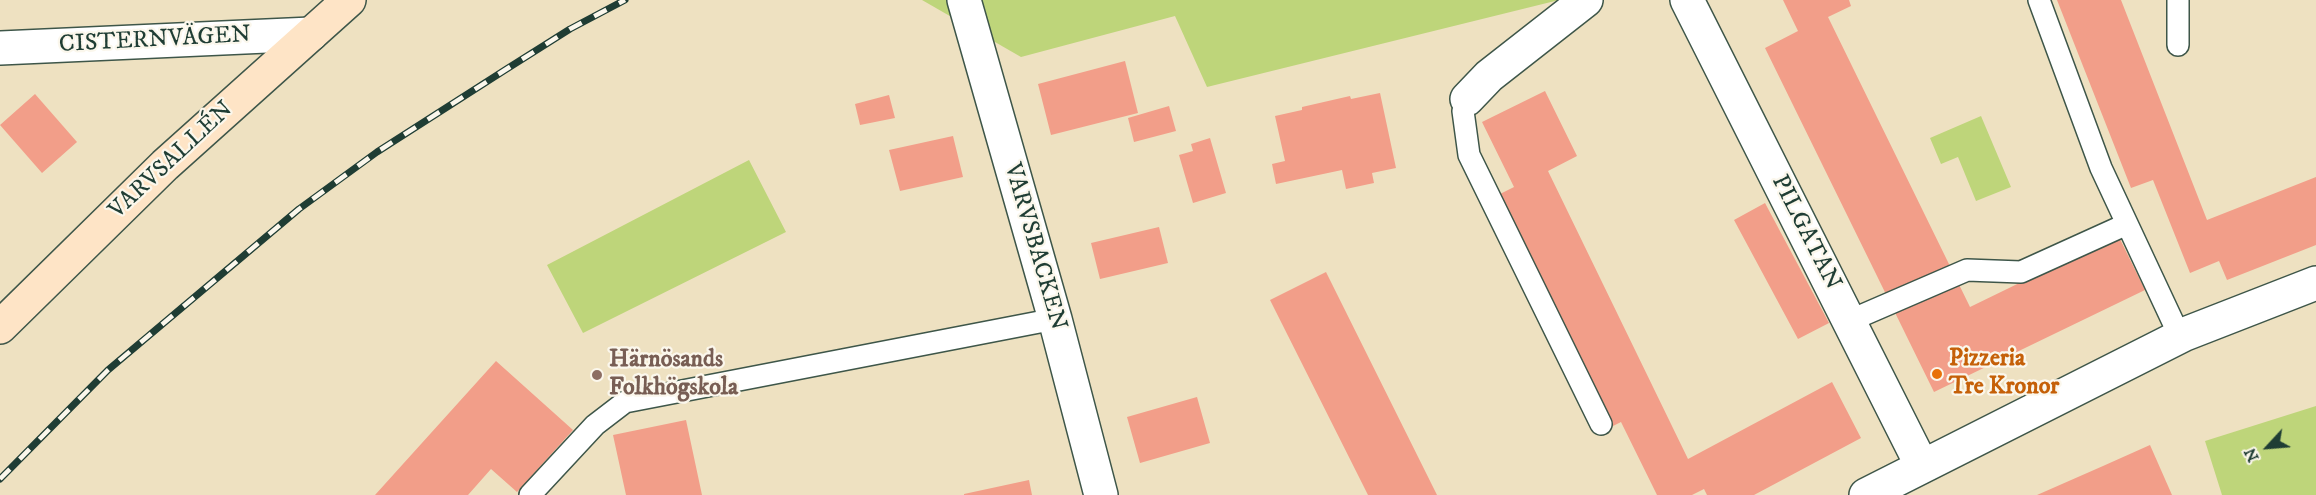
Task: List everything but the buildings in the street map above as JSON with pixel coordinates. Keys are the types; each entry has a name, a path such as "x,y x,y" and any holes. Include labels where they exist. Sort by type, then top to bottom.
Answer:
{"street":[{"name":"VARVSALLÉN","path":"0,327 165,165 350,0"},
{"name":"VARVSBACKEN","path":"964,0 1055,319 1101,495"},
{"path":"1467,99 1489,76 1586,0"},
{"name":"PILGATAN","path":"1687,0 1922,466"},
{"name":"CISTERNVÄGEN","path":"0,48 311,34"},
{"path":"1866,495 2180,337 2316,283"}],"lane":[{"path":"2039,0 2101,168 2180,337"},
{"path":"2178,0 2178,45"},
{"path":"1467,99 1463,111 1470,155 1601,423"},
{"path":"1849,321 1967,270 2021,272 2127,224"},
{"path":"530,495 595,425 625,402 1055,319"}],"green space":[{"path":"922,0 1559,0 1207,87 1175,16 1021,57"},
{"path":"1981,116 2011,187 1976,201 1958,157 1941,164 1930,138"},
{"path":"749,160 786,232 583,333 547,265"},
{"path":"2316,406 2316,495 2222,495 2205,441"}],"railway":[{"path":"0,479 108,370 299,209 377,152 570,29 625,0"}],"place":[{"name":"Pizzeria Tre Kronor","path":"1937,374"},
{"name":"Härnösands Folkhögskola","path":"597,375"}]}
